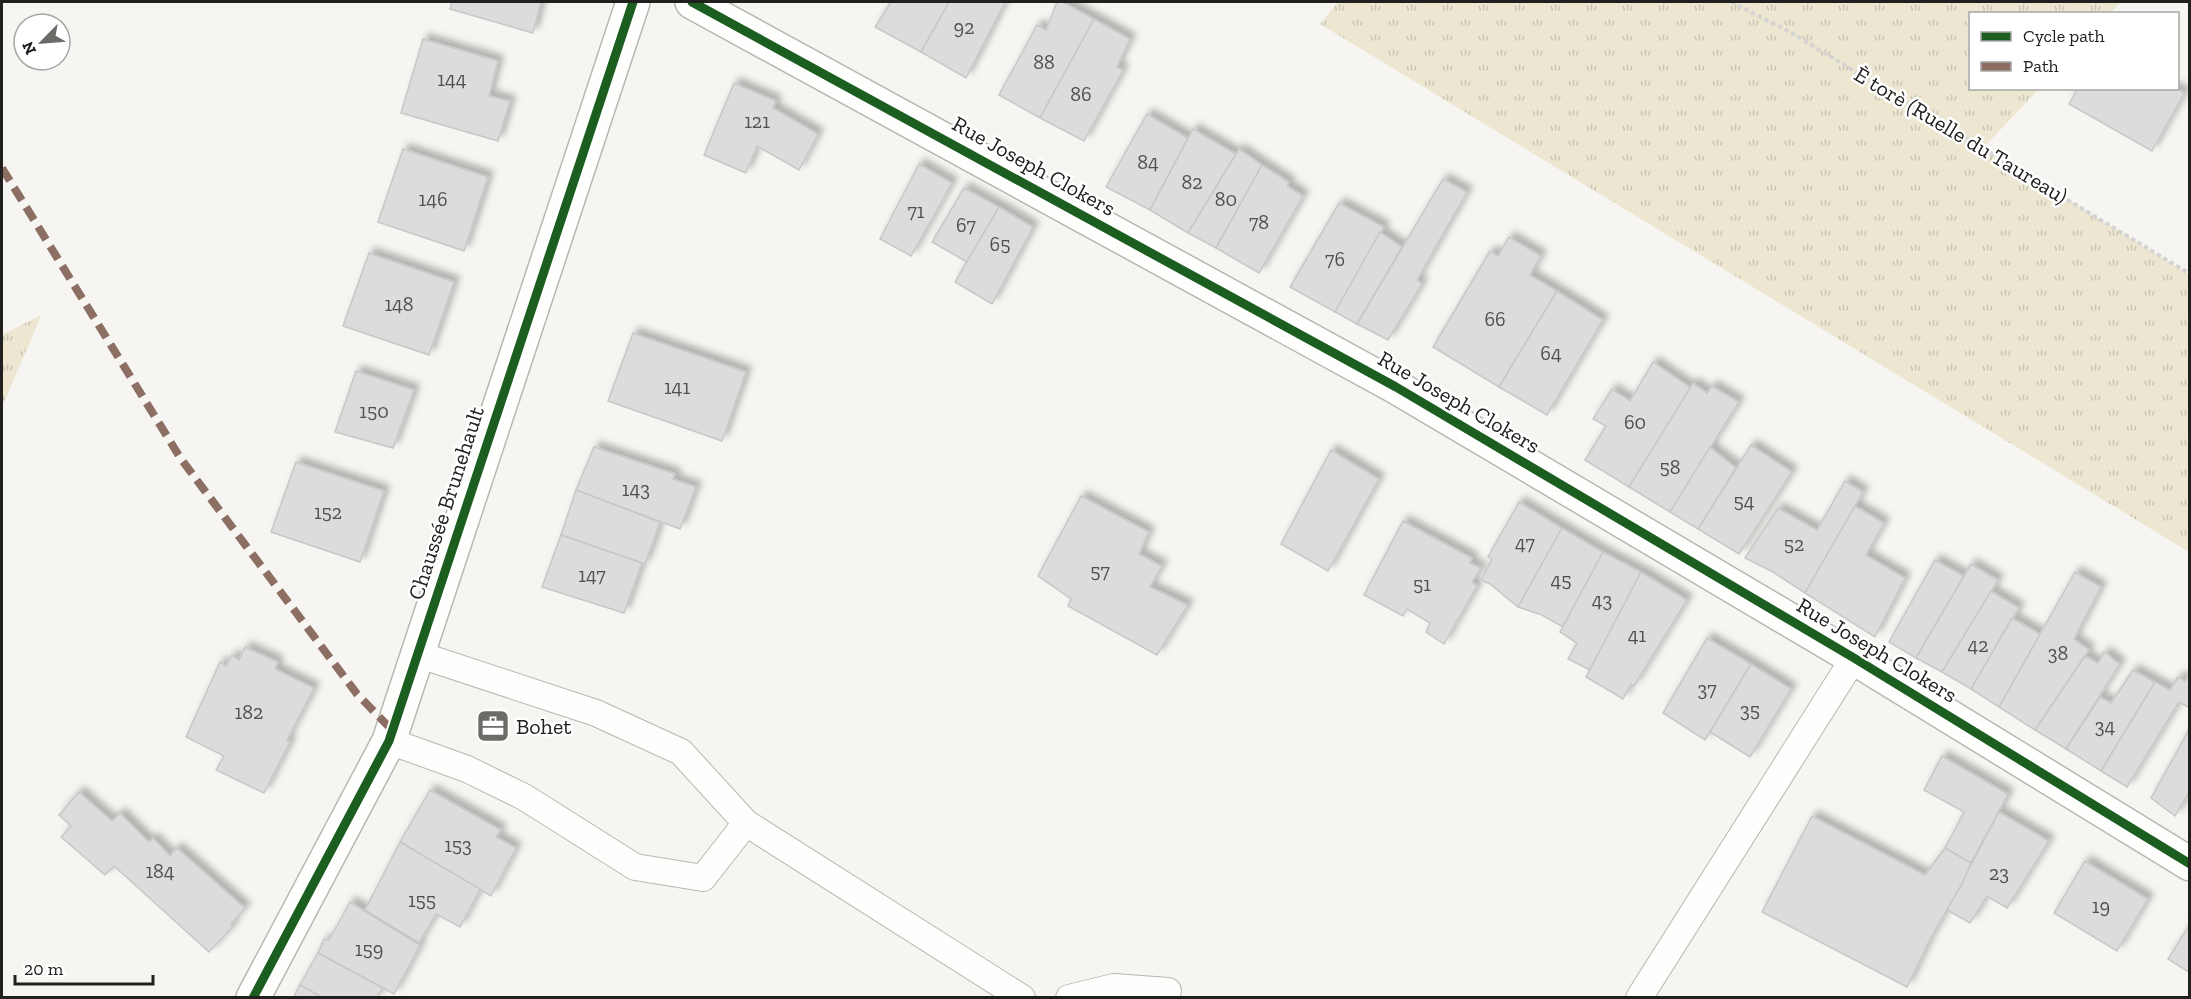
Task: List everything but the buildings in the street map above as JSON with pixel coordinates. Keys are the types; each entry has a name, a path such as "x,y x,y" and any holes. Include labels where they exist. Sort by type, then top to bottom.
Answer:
{"street":[{"name":"Chaussée Brunehault","path":"253,998 388,741 633,2"},
{"name":"Rue Joseph Clokers","path":"692,2 1396,387 1854,658 2190,864"}],"lane":[{"path":"417,654 596,713 681,752 746,822 1022,998"},
{"path":"1639,998 1854,658"},
{"path":"388,741 467,769 524,797 634,867 703,878 746,822"},
{"path":"1069,998 1114,987 1168,991"}],"green space":[{"path":"1338,2 2122,2 2111,12 1969,12 1969,90 2038,90 1983,148 2189,274 2189,552 1320,24"},
{"path":"41,316 2,407 2,335"}],"marked path":[{"path":"2,168 181,459 357,694 390,728"}],"cycle path":[{"path":"253,998 389,741 633,2"},
{"path":"692,2 1396,387 1854,658 2190,864"}],"place":[{"name":"Bohet","path":"493,726"}]}
